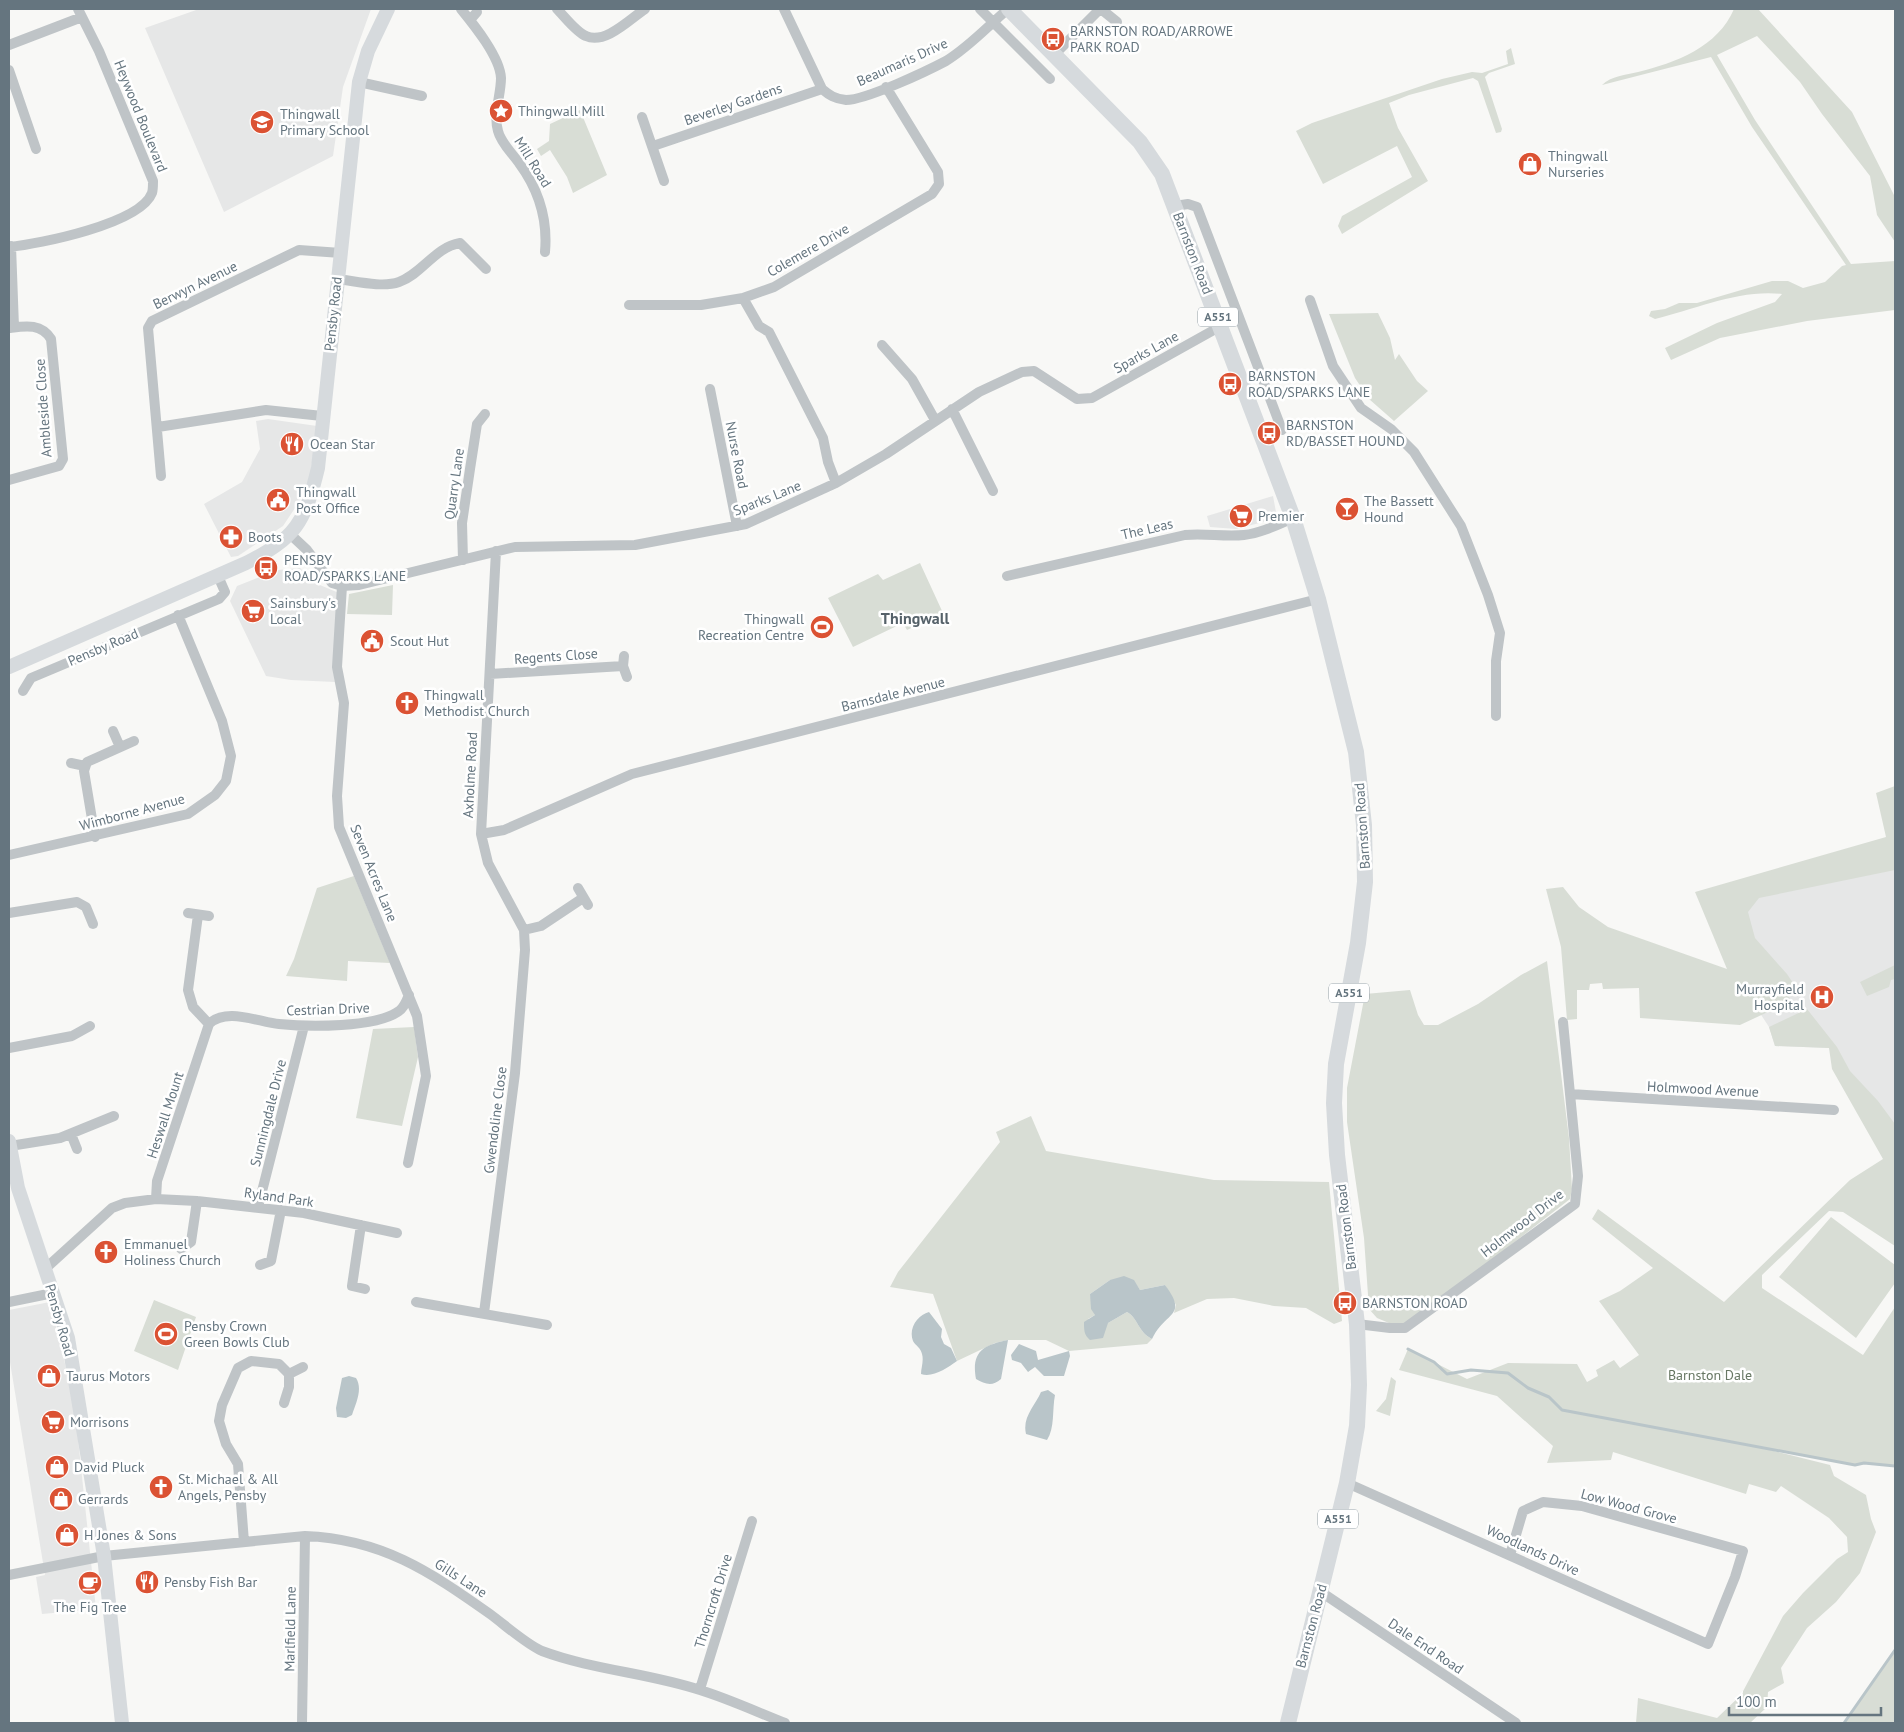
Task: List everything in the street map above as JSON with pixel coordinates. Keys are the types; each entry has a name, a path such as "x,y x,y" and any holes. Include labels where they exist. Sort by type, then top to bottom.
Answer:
{"main road":[{"name":"Pensby Road","path":"9,667 218,576 272,550 291,535 305,513 318,468 322,416 359,82 368,51 388,9"},
{"name":"Barnston Road","path":"1009,9 1140,142 1162,174 1293,518 1318,599 1356,752 1364,825 1365,882 1358,943 1336,1064 1334,1103 1337,1155 1357,1324 1359,1385 1357,1426 1321,1592 1311,1623 1288,1723"},
{"name":"Pensby Road","path":"9,1143 14,1189 46,1268 69,1346 104,1556 122,1723"}],"street":[{"name":"Mill Road","path":"461,9 499,67 501,78 497,113 498,131 540,200 547,233 545,252"},
{"path":"557,9 585,36 596,39 605,36 645,9"},
{"path":"784,9 822,89"},
{"path":"980,9 1050,79"},
{"name":"Beaumaris Drive","path":"822,89 832,97 846,100 886,87 946,61 968,45 1009,9"},
{"path":"1055,54 1101,9 1116,22"},
{"path":"470,20 477,12"},
{"name":"Heywood Boulevard","path":"9,45 80,13 99,51 153,181 152,193 142,204 117,220 86,231 10,247"},
{"path":"9,70 36,149"},
{"path":"359,82 422,96"},
{"name":"Colemere Drive","path":"629,305 701,305 743,298 774,287 932,194 939,184 938,172 886,87"},
{"name":"Beverley Gardens","path":"653,146 822,89"},
{"path":"642,117 664,181"},
{"path":"1175,206 1188,204 1197,207 1282,430"},
{"path":"460,243 463,232"},
{"path":"460,243 486,269"},
{"path":"337,279 387,284 399,282 449,245 460,243"},
{"name":"Ambleside Close","path":"9,480 50,470 59,466 63,459 51,338 47,332 36,326 11,327 10,247"},
{"name":"Berwyn Avenue","path":"161,476 148,328 152,321 299,250 340,253"},
{"path":"743,298 759,326 769,332 824,438 828,462 836,483"},
{"path":"1310,300 1333,366 1361,408 1391,429 1414,452 1461,526 1488,594 1500,633 1496,661 1496,716"},
{"name":"Sparks Lane","path":"342,586 359,585 463,560 496,550 515,547 635,545 737,526 774,513 836,483 886,454 979,392 1025,372 1034,371 1076,400 1092,398 1221,326"},
{"path":"882,346 912,379 935,420"},
{"name":"Nurse Road","path":"710,389 737,526"},
{"path":"952,409 993,491"},
{"path":"158,428 266,410 322,416"},
{"name":"Quarry Lane","path":"463,560 462,522 477,424 485,414"},
{"name":"The Leas","path":"1007,576 1185,535 1201,533 1243,535 1258,532 1293,518"},
{"path":"291,535 307,550 332,583 342,586"},
{"name":"Axholme Road","path":"496,550 481,834 488,863 524,930"},
{"name":"Pensby Road","path":"23,691 31,678 219,599 225,592 218,576"},
{"name":"Seven Acres Lane","path":"342,586 337,667 344,703 337,796 339,827 410,995 417,1016 426,1076 408,1163"},
{"name":"Barnsdale Avenue","path":"481,834 504,830 632,774 1318,599"},
{"name":"Wimborne Avenue","path":"9,855 95,837 188,814 216,795 226,781 231,756 222,722 178,615"},
{"name":"Regents Close","path":"490,674 624,661 627,677"},
{"path":"113,731 120,747"},
{"path":"95,837 84,771 85,766 87,762 134,741"},
{"path":"71,763 85,766"},
{"path":"524,930 541,926 586,902 578,888"},
{"path":"9,913 77,902 86,907 93,924"},
{"path":"209,916 193,914 188,990 193,1007 209,1024"},
{"name":"Gwendoline Close","path":"484,1313 515,1073 526,950 524,930"},
{"name":"Cestrian Drive","path":"209,1024 219,1016 304,1026 379,1021 400,1010 410,995"},
{"name":"Holmwood Drive","path":"1357,1324 1405,1328 1575,1204 1578,1176 1563,1022"},
{"name":"Heswall Mount","path":"156,1199 157,1181 209,1024"},
{"path":"9,1048 72,1036 90,1026"},
{"name":"Sunningdale Drive","path":"258,1207 304,1026"},
{"name":"Holmwood Avenue","path":"1570,1094 1834,1110"},
{"path":"9,1143 60,1138 114,1116"},
{"path":"71,1134 76,1149"},
{"path":"46,1268 112,1208 125,1203 156,1199"},
{"name":"Ryland Park","path":"156,1199 197,1200 281,1210 397,1233"},
{"path":"181,1249 194,1246 197,1200"},
{"path":"260,1265 275,1264 281,1210"},
{"path":"360,1225 352,1286 365,1289"},
{"path":"9,1302 53,1293"},
{"path":"416,1302 547,1325"},
{"path":"244,1542 238,1464 226,1444 219,1421 222,1405 238,1368 250,1361 279,1364 289,1374 289,1387 284,1403"},
{"path":"289,1374 303,1367"},
{"name":"Woodlands Drive","path":"1346,1483 1708,1644"},
{"name":"Low Wood Grove","path":"1510,1555 1524,1511 1543,1502 1582,1506 1743,1551 1735,1577 1708,1644"},
{"name":"Thorncroft Drive","path":"700,1690 752,1521"},
{"name":"Gills Lane","path":"9,1575 104,1556 305,1536 332,1537 372,1547 404,1559 449,1585 540,1650 585,1664 700,1690 785,1723"},
{"name":"Marlfield Lane","path":"302,1723 305,1536"},
{"name":"Dale End Road","path":"1321,1592 1516,1723"}],"shaded area":[{"name":"Thingwall Primary School","path":"199,9 371,9 343,87 333,156 224,212 145,28"},
{"path":"268,419 317,426 310,477 305,493 283,526 238,556 231,557 204,504 242,482 260,449 256,421"},
{"path":"1273,496 1276,512 1271,520 1236,529 1210,527 1207,516"},
{"path":"300,568 315,583 339,593 333,668 335,682 291,680 266,676 230,601 237,586 278,570"},
{"name":"Murrayfield Hospital","path":"1895,792 1895,1161 1829,1048 1775,1046 1769,1027 1730,967 1699,893 1891,842"},
{"path":"1124,1276 1134,1280 1140,1290 1165,1285 1172,1295 1175,1309 1157,1330 1152,1339 1144,1333 1134,1318 1127,1312 1108,1323 1103,1338 1090,1340 1085,1332 1084,1322 1095,1315 1091,1309 1090,1294 1110,1280"},
{"path":"50,1302 74,1401 96,1609 42,1614 36,1577 45,1575 9,1356 9,1310"},
{"path":"929,1312 942,1329 941,1337 944,1344 951,1348 957,1361 940,1372 926,1375 921,1374 922,1354 913,1341 912,1331 918,1319"},
{"path":"1008,1340 1001,1379 989,1384 976,1379 975,1362 981,1351 992,1344"},
{"path":"1019,1344 1036,1351 1038,1360 1069,1351 1070,1356 1064,1376 1044,1376 1035,1367 1028,1372 1021,1363 1012,1360 1011,1355"},
{"path":"349,1376 356,1378 358,1382 357,1401 352,1415 346,1418 337,1417 336,1408 342,1378"},
{"path":"1048,1390 1055,1395 1052,1424 1047,1440 1026,1434 1025,1428 1027,1417 1041,1392"}],"green space":[{"path":"1734,9 1758,9 1852,112 1895,197 1895,242 1877,215 1870,176 1800,82 1757,36 1717,55 1755,120 1851,264 1895,261 1895,310 1807,321 1720,338 1671,360 1665,348 1717,323 1775,302 1782,294 1750,294 1734,297 1655,319 1649,316 1651,311 1665,309 1679,303 1697,303 1772,281 1788,281 1803,288 1825,282 1842,266 1846,265 1752,127 1711,57 1602,85 1614,78 1666,64 1694,51 1717,34 1727,22"},
{"path":"1511,48 1515,64 1489,73 1485,77 1502,129 1501,132 1496,133 1478,81 1473,78 1409,95 1389,103 1398,128 1428,181 1342,234 1338,226 1342,216 1412,177 1397,146 1323,184 1296,131 1312,123 1442,79 1472,72 1482,73 1508,64 1506,51"},
{"path":"580,110 607,175 573,193 567,177 550,150 541,156 537,149 549,141 550,124"},
{"path":"1378,313 1390,338 1395,360 1399,354 1417,381 1428,391 1394,421 1369,399 1355,378 1329,314"},
{"path":"920,563 943,613 907,630 903,623 853,647 828,598 878,574 883,580"},
{"path":"393,585 392,615 347,614 349,594"},
{"path":"1895,786 1895,870 1759,898 1748,912 1755,938 1787,974 1799,992 1772,1007 1770,1011 1740,1025 1640,1018 1639,988 1603,989 1602,983 1590,984 1589,990 1577,990 1577,1019 1567,1020 1561,947 1546,889 1563,887 1579,907 1608,927 1727,969 1695,892 1886,837 1876,793"},
{"path":"354,876 390,963 348,961 347,981 286,976 294,959 317,888"},
{"path":"1547,961 1569,1138 1572,1189 1570,1199 1409,1324 1389,1323 1377,1318 1369,1309 1364,1238 1347,1122 1347,1088 1365,994 1410,990 1418,1015 1424,1025 1438,1025 1478,1004 1521,975"},
{"path":"1895,965 1895,979 1891,980 1889,987 1867,996 1860,982"},
{"name":"Barnston Dale","path":"1807,1009 1837,1047 1850,1071 1878,1101 1895,1124 1895,1246 1843,1212 1829,1211 1762,1275 1762,1288 1863,1355 1895,1307 1895,1466 1864,1463 1855,1465 1754,1446 1830,1465 1834,1476 1866,1495 1876,1532 1860,1573 1836,1602 1807,1628 1781,1668 1784,1683 1768,1692 1767,1707 1750,1723 1636,1723 1638,1698 1717,1718 1741,1695 1783,1616 1837,1559 1848,1552 1847,1537 1829,1518 1781,1486 1776,1492 1749,1484 1746,1494 1613,1452 1611,1460 1547,1463 1553,1446 1497,1396 1399,1370 1408,1349 1467,1379 1508,1363 1577,1364 1587,1382 1598,1376 1596,1370 1614,1360 1620,1368 1639,1355 1599,1301 1620,1291 1653,1268 1592,1219 1598,1209 1724,1302 1850,1180 1883,1159 1832,1069 1829,1048 1775,1046 1769,1027"},
{"path":"414,1027 418,1057 402,1126 356,1118 373,1029"},
{"path":"1031,1116 1046,1151 1214,1180 1329,1182 1342,1321 1334,1324 1306,1308 1274,1306 1234,1298 1207,1299 1174,1313 1176,1305 1165,1285 1140,1290 1133,1280 1110,1280 1090,1294 1095,1315 1088,1319 1108,1323 1127,1312 1134,1318 1144,1333 1152,1339 1147,1344 1069,1351 1046,1340 1008,1340 995,1343 957,1361 933,1294 890,1287 898,1272 1000,1142 996,1132"},
{"path":"1831,1217 1895,1265 1895,1283 1856,1338 1779,1277"},
{"name":"Pensby Crown Green Bowls Club","path":"154,1300 196,1317 178,1370 134,1351"},
{"path":"1391,1377 1396,1381 1390,1416 1376,1411 1386,1399"},
{"path":"1895,1650 1895,1723 1844,1723"}],"waterway":[{"path":"1408,1349 1434,1362 1447,1374 1471,1370 1508,1373 1528,1388 1549,1397 1562,1410 1855,1465 1864,1463 1895,1466"},
{"path":"1844,1723 1895,1650"}],"place":[{"name":"BARNSTON ROAD/ARROWE PARK ROAD","path":"1053,39"},
{"name":"Thingwall Mill","path":"501,111"},
{"name":"Thingwall Primary School","path":"262,122"},
{"name":"Thingwall Nurseries","path":"1530,164"},
{"name":"BARNSTON ROAD/SPARKS LANE","path":"1230,384"},
{"name":"BARNSTON RD/BASSET HOUND","path":"1269,433"},
{"name":"Ocean Star","path":"292,444"},
{"name":"Thingwall Post Office","path":"278,500"},
{"name":"The Bassett Hound","path":"1347,509"},
{"name":"Premier","path":"1241,516"},
{"name":"Boots","path":"231,537"},
{"name":"PENSBY ROAD/SPARKS LANE","path":"266,568"},
{"name":"Sainsbury's Local","path":"253,611"},
{"name":"Thingwall Recreation Centre","path":"822,627"},
{"name":"Scout Hut","path":"372,641"},
{"name":"Thingwall Methodist Church","path":"407,703"},
{"name":"Murrayfield Hospital","path":"1822,997"},
{"name":"Emmanuel Holiness Church","path":"106,1252"},
{"name":"BARNSTON ROAD","path":"1345,1303"},
{"name":"Pensby Crown Green Bowls Club","path":"166,1334"},
{"name":"Taurus Motors","path":"49,1376"},
{"name":"Morrisons","path":"53,1422"},
{"name":"David Pluck","path":"57,1467"},
{"name":"St. Michael & All Angels, Pensby","path":"161,1487"},
{"name":"Gerrards","path":"61,1499"},
{"name":"H Jones & Sons","path":"67,1535"},
{"name":"Pensby Fish Bar","path":"147,1582"},
{"name":"The Fig Tree","path":"90,1583"}],"district":[{"name":"Thingwall","path":"915,618"}]}
